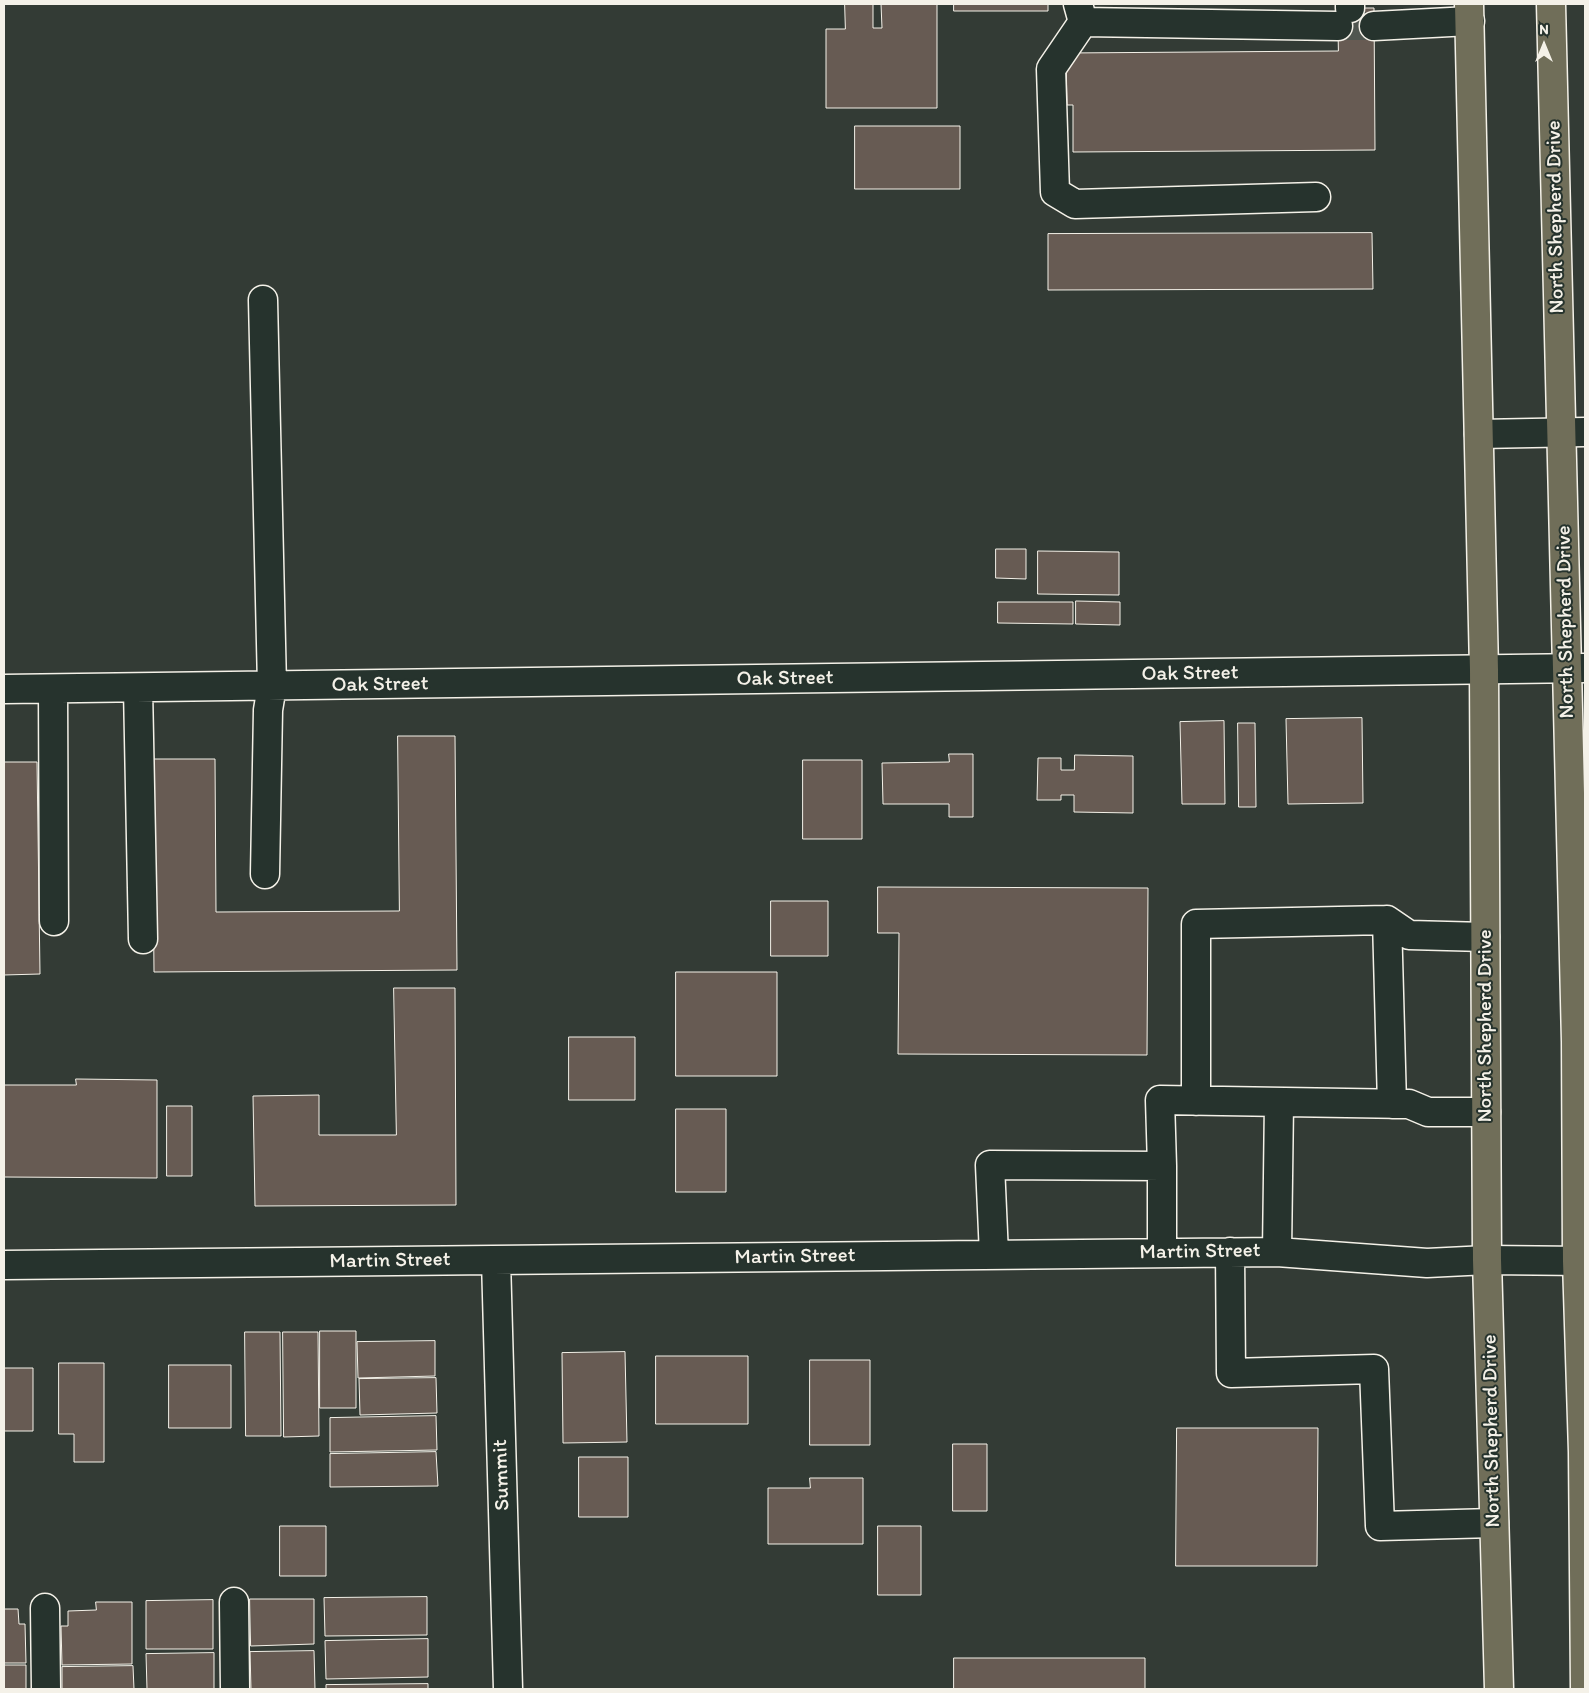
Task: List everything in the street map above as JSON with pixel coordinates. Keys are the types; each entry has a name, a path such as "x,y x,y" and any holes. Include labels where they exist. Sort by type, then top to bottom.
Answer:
{"main road":[{"name":"North Shepherd Drive","path":"1551,4 1573,432 1581,1042 1585,1689"},
{"name":"North Shepherd Drive","path":"1470,13 1484,670 1488,1260 1499,1689"}],"street":[{"path":"1316,197 1074,204 1055,192 1051,69 1081,13 1346,12"},
{"path":"1374,26 1470,13"},
{"path":"263,300 272,686 268,710 265,874"},
{"path":"1479,434 1573,432"},
{"name":"Oak Street","path":"4,690 1576,668"},
{"path":"138,688 143,939"},
{"path":"53,689 54,920"},
{"path":"1387,920 1392,1104"},
{"path":"1196,1101 1196,924 1387,920 1409,935 1485,936"},
{"path":"1162,1253 1160,1100 1409,1104 1428,1112 1486,1112"},
{"path":"1277,1252 1279,1102"},
{"path":"994,1255 990,1165 1162,1166"},
{"path":"1230,1252 1231,1373 1374,1369 1380,1526 1494,1523"},
{"name":"Martin Street","path":"4,1265 1230,1252 1277,1252 1427,1263 1488,1260 1581,1261"},
{"name":"Summit","path":"496,1260 508,1689"},
{"path":"234,1602 235,1689"},
{"path":"45,1608 46,1689"}],"building":[{"path":"845,4 873,4 873,28 882,28 881,4 937,4 937,108 826,108 826,29 845,29"},
{"path":"954,4 1048,4 1048,11 954,11"},
{"path":"1338,8 1374,8 1375,150 1073,152 1073,105 1067,105 1066,53 1338,51"},
{"path":"855,126 960,126 960,189 855,189"},
{"path":"1372,233 1373,289 1048,290 1048,234"},
{"path":"996,549 1026,549 1026,579 996,578"},
{"path":"1038,551 1119,552 1119,595 1038,594"},
{"path":"1076,601 1120,602 1120,625 1076,624"},
{"path":"998,602 1073,602 1073,624 998,623"},
{"path":"1362,718 1363,803 1288,804 1286,719"},
{"path":"1224,721 1225,804 1182,804 1180,722"},
{"path":"1238,723 1255,723 1256,807 1239,807"},
{"path":"398,736 455,736 457,970 154,972 152,759 215,759 216,912 399,911"},
{"path":"949,754 973,754 973,817 949,817 949,804 883,804 882,763 949,762"},
{"path":"1075,755 1133,756 1133,813 1074,812 1074,795 1061,795 1061,800 1037,800 1038,758 1061,758 1061,770 1074,770"},
{"path":"803,760 862,760 862,839 803,839"},
{"path":"4,762 37,762 40,974 4,975"},
{"path":"878,887 1148,888 1147,1055 898,1054 899,933 878,933"},
{"path":"771,901 828,901 828,956 771,956"},
{"path":"676,972 777,972 777,1076 676,1076"},
{"path":"394,988 455,988 456,1205 255,1206 253,1096 319,1095 319,1135 396,1135"},
{"path":"569,1037 635,1037 635,1100 569,1100"},
{"path":"76,1079 157,1080 157,1178 4,1177 4,1085 76,1085"},
{"path":"167,1106 192,1106 192,1176 167,1176"},
{"path":"676,1109 726,1109 726,1192 676,1192"},
{"path":"320,1331 356,1331 356,1408 320,1408"},
{"path":"245,1332 280,1332 281,1436 246,1436"},
{"path":"283,1332 318,1332 319,1436 284,1437"},
{"path":"435,1341 435,1376 358,1378 357,1342"},
{"path":"625,1352 627,1442 563,1443 562,1353"},
{"path":"656,1356 748,1356 748,1424 656,1424"},
{"path":"810,1360 870,1360 870,1445 810,1445"},
{"path":"59,1363 104,1363 104,1462 74,1462 74,1434 59,1434"},
{"path":"169,1365 231,1365 231,1428 169,1428"},
{"path":"4,1368 33,1368 33,1431 4,1431"},
{"path":"436,1378 437,1413 360,1415 359,1379"},
{"path":"436,1416 437,1450 330,1452 330,1418"},
{"path":"1177,1428 1318,1428 1317,1566 1176,1566"},
{"path":"953,1444 987,1444 987,1511 953,1511"},
{"path":"436,1452 438,1486 330,1487 330,1454"},
{"path":"579,1457 628,1457 628,1517 579,1517"},
{"path":"810,1478 863,1478 863,1544 768,1544 768,1488 810,1488"},
{"path":"280,1526 326,1526 326,1576 280,1576"},
{"path":"878,1526 921,1526 921,1595 878,1595"},
{"path":"427,1597 427,1635 325,1636 324,1598"},
{"path":"250,1599 314,1599 314,1644 251,1646"},
{"path":"213,1600 213,1649 146,1649 146,1601"},
{"path":"96,1602 132,1602 132,1664 62,1665 61,1626 68,1626 68,1611 96,1610"},
{"path":"4,1609 18,1609 19,1624 25,1624 26,1663 4,1663"},
{"path":"428,1639 428,1677 326,1679 325,1641"},
{"path":"314,1651 315,1689 251,1689 250,1652"},
{"path":"214,1653 214,1689 147,1689 146,1654"},
{"path":"954,1658 1145,1658 1145,1689 954,1689"},
{"path":"4,1665 26,1665 26,1689 4,1689"},
{"path":"133,1666 134,1689 62,1689 62,1667"},
{"path":"428,1684 428,1689 326,1689 326,1685"}],"tunnel":[{"path":"1338,26 1374,26"}]}
